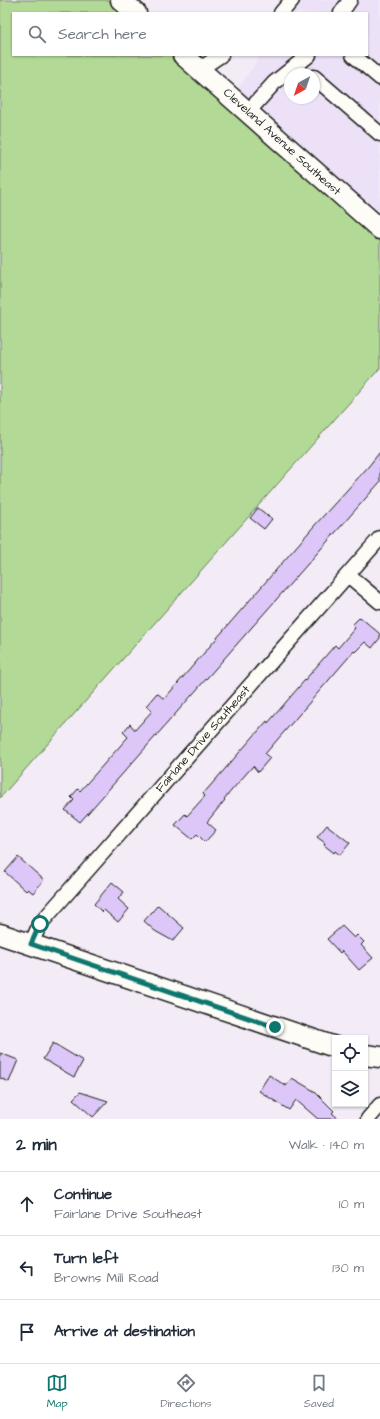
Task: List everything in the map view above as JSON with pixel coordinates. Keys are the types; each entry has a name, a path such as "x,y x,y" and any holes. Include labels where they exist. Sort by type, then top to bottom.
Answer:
{"street":[{"path":"121,0 135,12"},
{"path":"282,12 292,0"},
{"path":"342,12 350,0"},
{"name":"Cleveland Avenue Southeast","path":"184,56 380,229"},
{"path":"200,69 220,56"},
{"path":"354,56 380,78"},
{"path":"248,112 274,83 304,60"},
{"path":"320,82 380,134"},
{"name":"Fairlane Drive Southeast","path":"31,944 40,924 380,538"},
{"path":"348,575 380,602"},
{"path":"0,934 332,1046"},
{"path":"368,1055 380,1057"},
{"path":"368,1119 380,1105"}],"shaded area":[{"path":"299,0 380,0 380,231 235,93 260,56 368,56 368,12 291,12"}],"green space":[{"path":"0,0 129,0 143,12 12,12 12,56 193,56 380,231 380,368 0,798"}],"building":[{"path":"380,452 380,482 80,822 65,810 74,800 71,797 78,789 80,791 128,737 123,732 130,724 135,730 152,711 146,706 157,693 164,699"},
{"path":"258,508 272,519 264,529 250,518"},
{"path":"360,617 380,634 380,638 372,648 365,642 355,652 354,651 265,754 270,758 258,772 253,766 224,799 225,800 207,822 216,830 205,842 197,834 192,839 175,825 185,814 187,816 205,796 203,794 267,721 268,723 335,645 338,648 355,628 352,625"},
{"path":"327,825 350,843 340,855 335,851 334,853 317,837"},
{"path":"18,857 44,880 33,893 28,889 26,891 5,872"},
{"path":"112,882 124,892 118,899 129,909 118,922 104,910 102,912 94,904"},
{"path":"158,905 184,928 173,941 155,931 144,921"},
{"path":"342,926 354,938 357,935 364,942 361,945 373,958 359,970 342,951 340,953 327,939"},
{"path":"53,1043 83,1061 74,1077 43,1059"},
{"path":"0,1053 18,1060 9,1082 0,1078"},
{"path":"269,1075 286,1086 292,1078 314,1091 334,1111 332,1113 339,1119 318,1119 296,1100 289,1110 259,1091"},
{"path":"80,1092 108,1101 93,1117 73,1099"}],"route":[{"path":"40,924 31,944 275,1027"}]}
